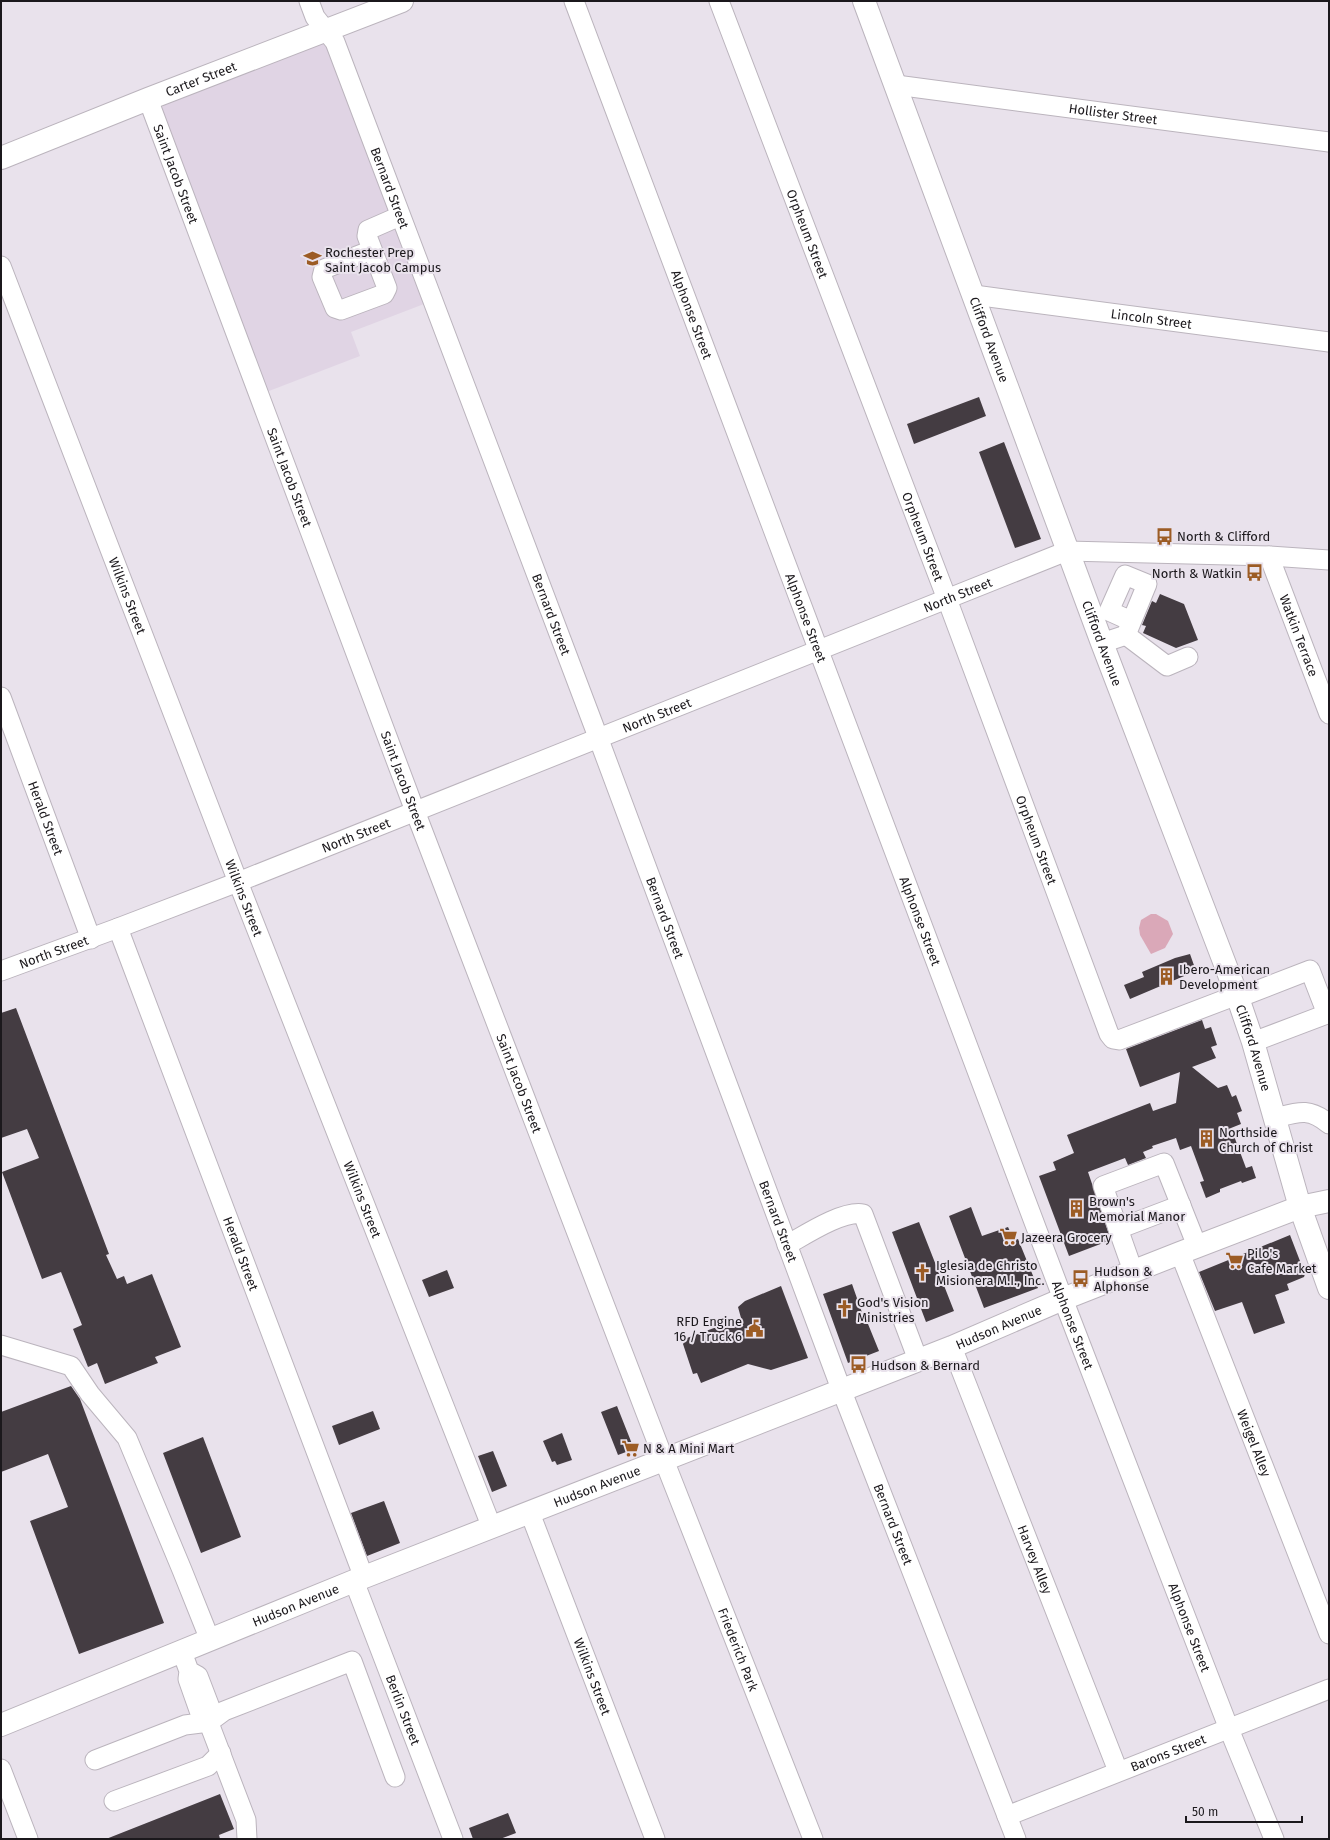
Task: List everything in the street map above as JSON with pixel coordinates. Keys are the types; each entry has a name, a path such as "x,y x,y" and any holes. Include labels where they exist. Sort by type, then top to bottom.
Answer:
{"main road":[{"name":"Carter Street","path":"1,158 148,99 402,1"},
{"name":"Clifford Avenue","path":"864,1 974,295 1067,551 1237,996 1253,1042 1300,1207 1329,1288"},
{"name":"Hudson Avenue","path":"1,1725 185,1661 210,1640 359,1580 841,1389 952,1347 1063,1299 1133,1271 1300,1207 1329,1201"}],"street":[{"name":"Bernard Street","path":"309,1 315,17 335,42 598,738 841,1389 1016,1839"},
{"name":"Alphonse Street","path":"574,1 1063,1299 1229,1729 1274,1839"},
{"name":"Orpheum Street","path":"719,1 947,599 1109,1034 1113,1039 1119,1040 1237,996"},
{"name":"Hollister Street","path":"896,85 1329,142"},
{"name":"Saint Jacob Street","path":"148,99 415,811 664,1460"},
{"path":"372,250 367,236 368,230 400,216"},
{"name":"Wilkins Street","path":"1,266 238,882 492,1528"},
{"name":"Lincoln Street","path":"974,295 1329,341"},
{"name":"North Street","path":"1,971 238,882 1067,551 1270,556 1329,560"},
{"path":"1102,643 1128,628 1147,584 1136,580 1142,553"},
{"name":"Watkin Terrace","path":"1270,556 1329,714"},
{"path":"1128,628 1167,666 1188,657"},
{"name":"Herald Street","path":"1,697 91,938"},
{"name":"Herald Street","path":"118,928 359,1580"},
{"path":"1237,996 1310,970 1326,1014 1253,1042"},
{"path":"1275,1118 1298,1112 1306,1112 1312,1113 1329,1124"},
{"name":"Weigel Alley","path":"1118,1229 1103,1186 1164,1163 1181,1205 1189,1250 1329,1634"},
{"path":"1133,1271 1118,1229 1181,1205"},
{"path":"787,1245 837,1219 855,1212 863,1214 918,1360"},
{"path":"1,1345 71,1366 90,1394 127,1438 210,1640"},
{"name":"Harvey Alley","path":"952,1347 1118,1771"},
{"name":"Friederich Park","path":"664,1460 813,1839"},
{"name":"Wilkins Street","path":"530,1513 655,1839"},
{"name":"Berlin Street","path":"359,1580 453,1839"},
{"path":"185,1661 188,1679 200,1713 208,1720 246,1820 247,1839"},
{"path":"94,1760 185,1725 208,1720 224,1711 352,1661 395,1777"},
{"name":"Barons Street","path":"1006,1816 1329,1689"},
{"path":"114,1801 208,1766 221,1753"},
{"path":"1,1769 28,1839"}],"shaded area":[{"name":"Rochester Prep Saint Jacob Campus","path":"320,43 325,44 328,49 424,304 351,332 360,356 269,391 263,391 160,113 164,104"},
{"path":"1151,914 1156,914 1168,921 1173,934 1165,948 1151,954 1140,935 1139,928 1141,920"}],"building":[{"path":"979,397 986,416 914,444 907,424"},
{"path":"1004,442 1041,539 1015,548 979,452"},
{"path":"1160,594 1184,604 1198,640 1176,648 1143,633 1146,626 1142,625 1152,601 1156,603"},
{"name":"Ibero-American Development","path":"1190,954 1196,971 1130,999 1124,985 1144,977 1142,972 1175,958"},
{"path":"16,1008 109,1254 106,1255 117,1279 124,1276 127,1284 152,1274 181,1347 155,1357 158,1363 105,1384 97,1363 88,1367 73,1329 82,1325 61,1272 42,1279 2,1172 39,1158 27,1129 1,1138 1,1013"},
{"path":"1202,1020 1205,1029 1211,1027 1217,1045 1211,1047 1216,1058 1192,1067 1218,1088 1227,1085 1232,1097 1236,1095 1242,1111 1237,1113 1241,1124 1231,1128 1246,1168 1252,1166 1256,1178 1242,1183 1241,1181 1220,1189 1220,1192 1206,1198 1200,1182 1204,1181 1191,1146 1180,1150 1176,1138 1152,1146 1153,1148 1143,1152 1146,1158 1128,1165 1125,1158 1088,1172 1111,1240 1069,1256 1039,1176 1056,1170 1053,1162 1074,1153 1067,1135 1150,1103 1153,1111 1176,1103 1180,1072 1140,1087 1126,1049"},
{"path":"971,1207 982,1236 1008,1227 1014,1240 1018,1239 1038,1288 984,1308 949,1216"},
{"name":"Iglesia de Christo Misionera M.I., Inc.","path":"919,1222 954,1311 926,1322 892,1232"},
{"path":"1290,1235 1305,1274 1304,1277 1287,1284 1289,1290 1275,1295 1285,1323 1254,1334 1242,1302 1215,1311 1199,1272"},
{"path":"447,1270 454,1288 429,1297 422,1280"},
{"name":"God's Vision Ministries","path":"852,1284 866,1324 868,1324 879,1351 848,1363 823,1294"},
{"name":"RFD Engine 16 / Truck 6","path":"781,1286 808,1358 771,1370 748,1364 701,1383 697,1373 693,1374 683,1344 687,1338 741,1318 738,1307 745,1301"},
{"path":"71,1386 80,1399 164,1623 79,1654 30,1521 68,1507 48,1454 1,1472 1,1412"},
{"path":"617,1406 634,1449 618,1455 601,1412"},
{"path":"373,1411 380,1429 339,1445 332,1426"},
{"path":"562,1433 572,1460 557,1465 555,1461 552,1462 543,1441"},
{"path":"203,1437 241,1537 201,1553 163,1453"},
{"path":"493,1451 507,1486 492,1492 478,1456"},
{"path":"384,1501 400,1543 367,1556 351,1513"},
{"path":"220,1794 234,1829 219,1835 220,1839 106,1839"},
{"path":"508,1813 516,1833 500,1839 473,1839 469,1828"}],"place":[{"name":"Rochester Prep Saint Jacob Campus","path":"312,259"},
{"name":"North & Clifford","path":"1164,536"},
{"name":"North & Watkin","path":"1255,573"},
{"name":"Ibero-American Development","path":"1166,976"},
{"name":"Northside Church of Christ","path":"1206,1139"},
{"name":"Brown's Memorial Manor","path":"1076,1208"},
{"name":"Jazeera Grocery","path":"1008,1237"},
{"name":"Pilo's Cafe Market","path":"1234,1260"},
{"name":"Iglesia de Christo Misionera M.I., Inc.","path":"923,1272"},
{"name":"Hudson & Alphonse","path":"1081,1278"},
{"name":"God's Vision Ministries","path":"844,1309"},
{"name":"RFD Engine 16 / Truck 6","path":"755,1328"},
{"name":"Hudson & Bernard","path":"858,1365"},
{"name":"N & A Mini Mart","path":"630,1448"}]}
